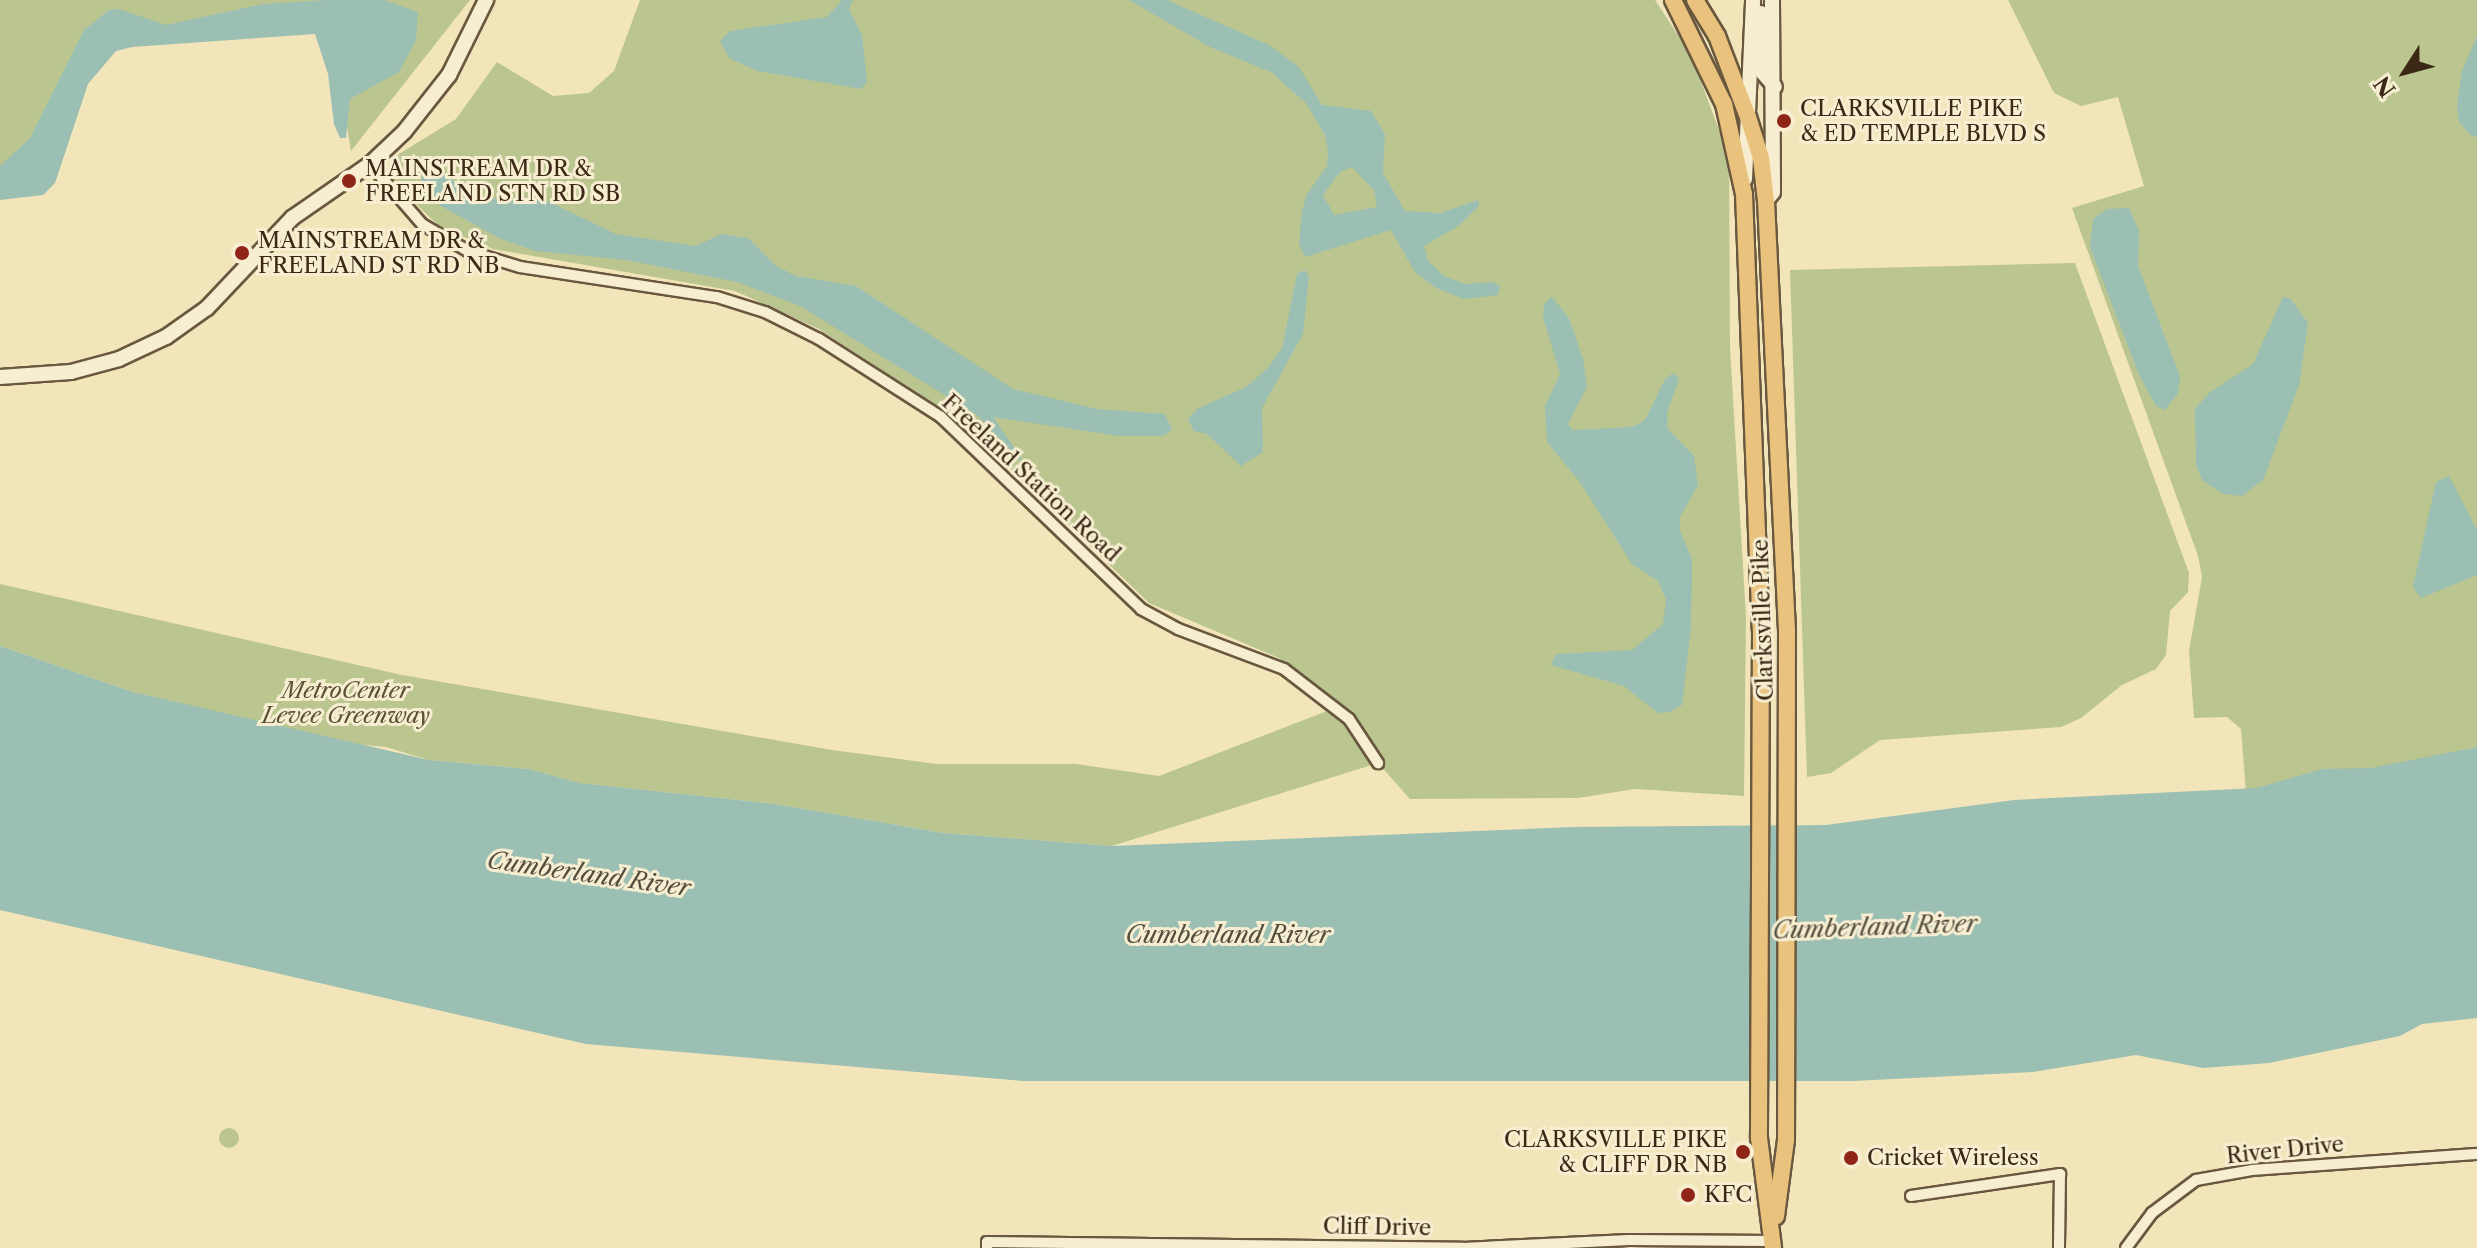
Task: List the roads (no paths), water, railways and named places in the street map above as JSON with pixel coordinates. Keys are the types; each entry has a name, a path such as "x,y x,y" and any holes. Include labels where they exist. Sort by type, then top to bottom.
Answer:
{"main road":[{"path":"1673,0 1724,104 1744,194"},
{"path":"1695,0 1717,36 1748,117 1761,158 1766,201"},
{"name":"Clarksville Pike","path":"1744,194 1761,748 1759,1138 1772,1245"},
{"name":"Clarksville Pike","path":"1766,201 1788,748 1786,1140 1772,1245"}],"street":[{"path":"0,377 81,370 166,337 207,308 292,218 370,164 425,109 449,75 486,0"},
{"path":"1753,0 1761,9 1763,73 1775,87"},
{"name":"Clarksville Pike","path":"1744,194 1753,0"},
{"name":"Clarksville Pike","path":"1766,201 1773,192 1775,87 1772,0"},
{"name":"Freeland Station Road","path":"370,164 422,224 468,251 520,267 717,297 765,312 819,339 950,424 1141,609 1178,629 1284,669 1349,719 1378,763"},
{"name":"River Drive","path":"2126,1248 2152,1213 2196,1180 2253,1170 2477,1154"},
{"path":"1911,1196 2060,1174 2059,1248"},
{"name":"Cliff Drive","path":"987,1248 987,1242 1463,1248 1772,1245"}],"water":[{"path":"384,0 418,12 416,40 399,72 350,99 346,138 340,138 334,124 328,74 315,34 132,47 116,51 88,84 55,183 43,195 0,200 0,166 30,138 84,30 109,10 119,9 166,25 263,4"},
{"path":"842,0 853,0 849,9 862,35 867,82 861,89 757,71 729,58 720,41 730,31 827,17"},
{"path":"1129,0 1167,0 1269,45 1299,67 1322,105 1371,111 1385,134 1383,173 1405,211 1440,213 1478,200 1479,206 1457,227 1424,246 1428,261 1444,276 1465,284 1493,282 1500,287 1498,295 1464,299 1436,288 1415,272 1391,230 1305,257 1299,244 1302,211 1307,194 1327,166 1325,135 1306,103 1271,72 1210,47","holes":["1352,167 1374,190 1377,207 1334,215 1323,195 1340,172"]},
{"path":"2477,36 2477,136 2472,137 2459,122 2457,105 2462,71"},
{"path":"424,172 445,175 478,198 547,201 616,234 695,246 722,234 748,238 776,266 796,276 856,286 1013,389 1097,409 1165,414 1172,429 1164,436 1119,436 993,417 1030,471 977,415 800,306 737,282 626,260 536,251 501,239 428,199 418,189"},
{"path":"2129,208 2139,231 2138,266 2180,376 2178,393 2165,410 2156,406 2139,375 2090,247 2093,219 2107,209"},
{"path":"1305,270 1309,276 1303,334 1262,408 1263,452 1241,466 1207,434 1194,431 1188,419 1197,409 1246,387 1268,368 1282,348 1297,274"},
{"path":"1552,297 1569,318 1583,359 1587,387 1568,424 1573,430 1632,427 1645,420 1665,379 1673,373 1679,378 1667,413 1668,429 1694,456 1698,485 1680,517 1680,531 1692,559 1691,627 1682,705 1670,712 1658,713 1624,686 1551,665 1556,654 1632,650 1663,624 1666,600 1658,581 1632,564 1579,481 1547,442 1545,406 1560,374 1543,317 1544,304"},
{"path":"2283,297 2290,298 2308,323 2299,385 2263,480 2242,496 2223,494 2202,480 2196,465 2195,409 2209,393 2253,364"},
{"path":"2449,476 2477,530 2477,575 2421,598 2413,587 2436,482"},
{"name":"Cumberland River","path":"0,646 133,692 429,760 529,769 580,783 775,804 944,833 1112,846 1573,827 1826,825 2014,800 2257,788 2322,769 2371,768 2477,747 2477,1018 2422,1024 2400,1036 2269,1063 2203,1068 2136,1055 2033,1072 1853,1081 1023,1081 586,1044 0,910"}],"place":[{"name":"CLARKSVILLE PIKE & ED TEMPLE BLVD S","path":"1784,121"},
{"name":"MAINSTREAM DR & FREELAND STN RD SB","path":"349,181"},
{"name":"MAINSTREAM DR & FREELAND ST RD NB","path":"242,253"},
{"name":"CLARKSVILLE PIKE & CLIFF DR NB","path":"1743,1152"},
{"name":"Cricket Wireless","path":"1851,1158"},
{"name":"KFC","path":"1688,1195"}],"park label":[{"name":"MetroCenter Levee Greenway","path":"346,702"}]}
